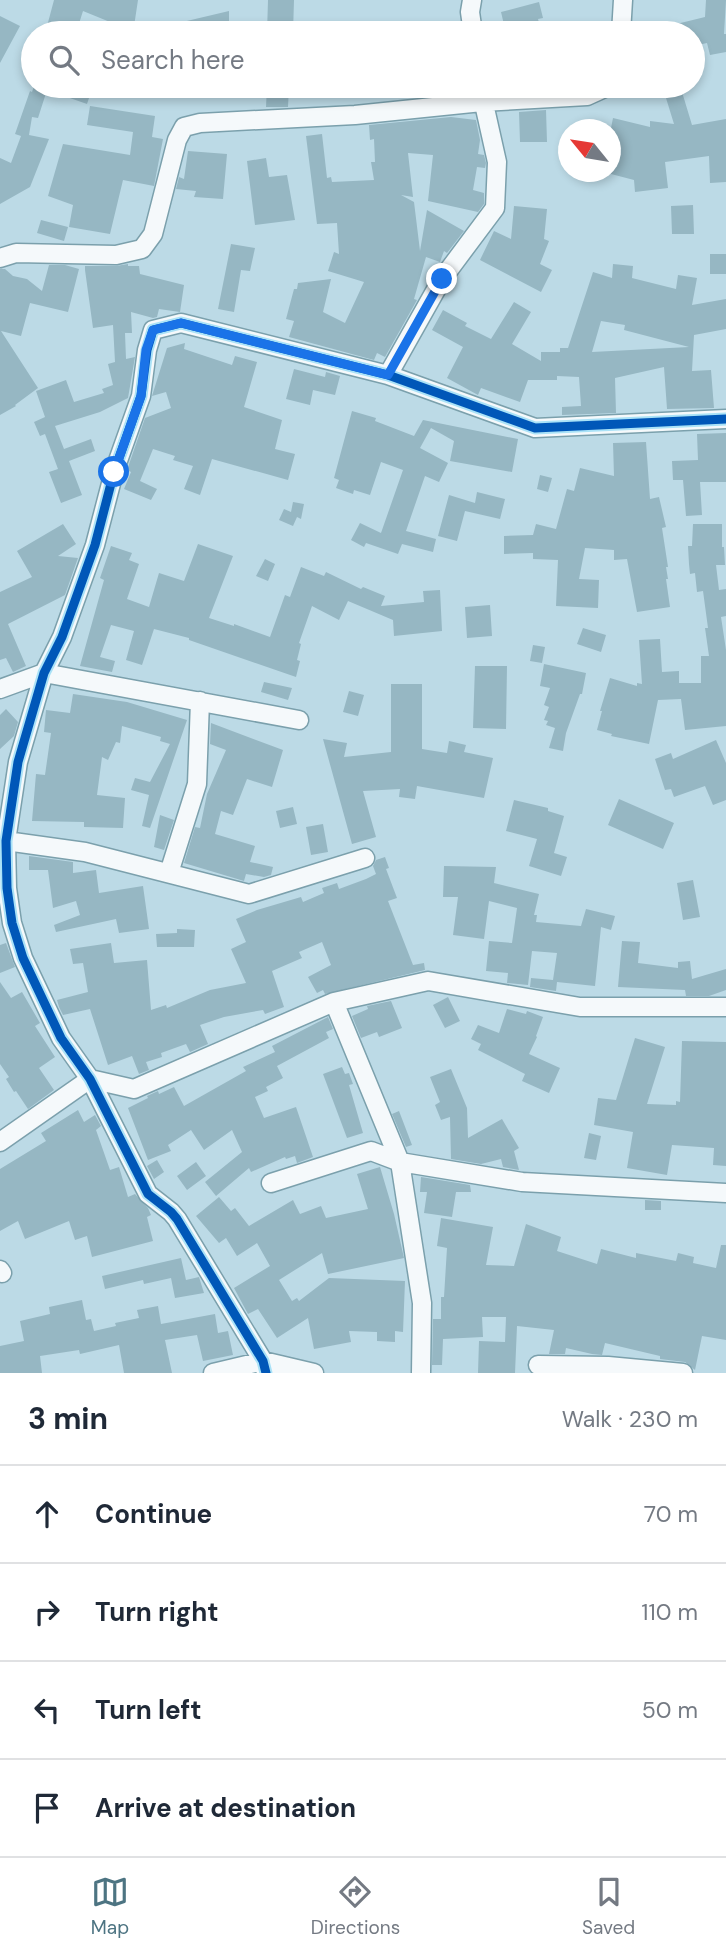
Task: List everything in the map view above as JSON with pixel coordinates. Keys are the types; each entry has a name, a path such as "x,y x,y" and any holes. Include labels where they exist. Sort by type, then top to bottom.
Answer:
{"street":[{"path":"471,21 472,0"},
{"path":"622,21 623,0"},
{"path":"0,258 16,253 116,255 142,249 153,234 177,140 184,127 200,123 341,116 456,98"},
{"path":"388,375 442,279 495,208 496,162 482,98"},
{"path":"264,1367 177,1220 148,1194 90,1079 61,1038 6,927 6,841 19,762 44,673 62,638 95,545 114,472 141,396 146,350 153,330 181,323 388,375 536,428 726,419"},
{"path":"0,689 44,673 299,720"},
{"path":"169,873 197,784 200,701"},
{"path":"6,841 85,852 249,894 365,858"},
{"path":"0,1142 90,1079 134,1089 334,1002 428,981 580,1007 726,1007"},
{"path":"334,1002 400,1162 422,1303 421,1373"},
{"path":"271,1183 371,1151 400,1162 522,1182 726,1193"},
{"path":"538,1365 608,1366 683,1373"},
{"path":"213,1373 264,1367 314,1373"}],"building":[{"path":"54,0 138,0 135,21 108,21 83,11 80,21 48,21"},
{"path":"268,0 294,0 293,21 267,21"},
{"path":"706,0 726,0 726,52 710,55 705,43 705,21 689,21 705,17"},
{"path":"539,2 543,18 539,21 503,21 501,12"},
{"path":"229,11 229,21 187,21"},
{"path":"0,16 20,26 0,63"},
{"path":"28,98 44,98 38,118 32,117 29,135 49,139 30,187 0,204 0,158 11,163 21,136 15,134"},
{"path":"70,98 89,98 87,104"},
{"path":"266,98 288,98 288,107 266,107"},
{"path":"666,98 684,98 692,125 726,119 726,182 710,183 709,156 665,162 668,188 635,192 634,180 621,177 621,120 650,127 650,121 674,124"},
{"path":"90,106 155,116 152,137 163,139 154,186 123,180 110,234 69,227 73,205 48,196 63,144 130,155 133,132 87,125"},
{"path":"546,110 547,142 520,142 519,112"},
{"path":"451,117 476,120 480,140 478,154 484,155 486,163 485,168 477,167 473,190 484,193 484,204 478,212 428,201 433,155 408,153 413,197 401,195 414,202 420,251 427,210 464,231 447,253 444,251 440,262 426,257 414,299 417,300 385,357 377,353 374,360 289,337 294,321 286,319 298,283 331,279 323,312 345,323 364,282 328,271 334,252 339,254 337,223 317,224 306,136 322,134 327,178 331,177 332,182 374,180 371,162 375,162 374,139 370,140 369,125"},
{"path":"188,151 227,154 223,199 194,197 196,191 176,189 179,177 184,179"},
{"path":"266,158 269,177 287,175 295,220 255,225 247,161"},
{"path":"693,205 694,234 672,234 671,206"},
{"path":"514,206 547,209 544,239 549,241 540,264 552,270 541,292 480,260 494,231 511,239"},
{"path":"41,220 68,227 64,241 37,233"},
{"path":"231,244 255,248 250,271 241,270 234,312 218,309"},
{"path":"710,254 726,254 726,274 710,274"},
{"path":"613,264 633,266 632,278 676,289 678,275 697,278 692,305 726,299 726,329 694,335 692,371 711,370 714,408 667,409 664,367 615,378 616,413 562,415 562,407 581,406 579,377 557,376 557,380 528,380 520,402 481,388 478,395 447,378 463,347 432,330 443,310 467,323 465,326 491,339 514,302 531,312 512,344 541,361 541,352 560,352 560,348 568,348 593,272 612,278","holes":["601,321 625,325 624,330 689,347 592,352"]},
{"path":"49,265 65,265 79,269 68,312 30,303 21,336 1,331 38,388 0,415 0,269 27,279 42,291"},
{"path":"85,266 139,266 140,274 184,285 180,312 159,309 157,317 153,318 131,312 132,333 125,333 126,359 135,357 128,398 100,412 55,426 64,449 91,439 95,451 69,461 82,495 61,503 49,472 58,469 45,434 40,436 34,422 45,417 36,391 66,380 74,402 104,393 102,389 113,385 108,364 115,362 113,325 93,328"},
{"path":"185,343 184,349 232,365 235,356 257,362 244,407 282,420 275,449 295,454 288,480 212,459 200,495 184,489 193,466 173,460 175,456 153,449 140,481 157,489 151,500 124,489 131,472 127,470 145,418 171,408 166,392 152,396 167,348"},
{"path":"294,369 325,377 326,372 340,376 335,395 313,390 310,405 286,399"},
{"path":"352,411 376,418 375,421 414,436 423,420 518,439 512,472 450,461 454,441 431,428 420,448 448,463 439,482 425,476 406,531 436,539 433,552 402,544 398,554 366,543 364,547 351,540 360,523 381,533 403,470 381,462 370,495 354,490 353,494 336,488 339,480 334,478"},
{"path":"726,433 726,482 700,482 702,515 686,516 683,480 673,480 672,461 698,460 697,434"},
{"path":"646,442 650,499 659,497 666,527 662,528 670,607 637,612 627,559 614,560 614,550 585,548 579,579 599,580 598,608 556,606 558,560 533,559 533,553 504,554 504,536 533,535 536,524 556,529 567,489 574,491 580,468 614,476 613,443"},
{"path":"540,475 552,478 548,492 537,489"},
{"path":"477,492 505,499 500,519 465,511 457,541 438,536 449,495 475,503"},
{"path":"293,502 304,504 301,519 297,517 293,526 279,520 284,509 291,512"},
{"path":"63,524 76,544 58,556 78,558 65,595 8,624 26,666 13,672 6,658 0,660 0,592 32,577 17,551"},
{"path":"693,524 722,524 725,565 716,565 719,590 726,589 726,616 721,617 726,650 726,726 685,730 681,699 658,700 649,744 611,736 612,734 597,730 600,711 610,678 637,686 637,683 642,684 639,640 660,639 662,672 679,671 679,683 701,683 701,656 709,656 705,628 708,628 703,591 697,592 695,573 690,574 688,546 692,546"},
{"path":"198,544 233,556 209,618 270,637 285,595 290,597 301,567 324,576 326,572 361,589 363,587 385,596 381,606 424,602 423,591 440,590 442,631 394,636 393,620 348,601 339,620 312,606 299,643 301,644 297,660 300,661 296,677 189,638 154,629 142,665 126,660 134,631 111,625 100,657 115,661 112,672 80,666 104,580 100,578 111,546 132,553 129,560 139,564 127,599 149,607 159,573 184,581"},
{"path":"265,559 275,564 268,581 256,576"},
{"path":"490,605 492,636 467,638 465,607"},
{"path":"583,628 606,635 601,652 577,644"},
{"path":"533,645 545,647 542,663 530,661"},
{"path":"544,664 586,673 582,694 566,733 563,751 549,748 555,728 546,725 548,721 544,720 549,707 544,705 550,688 540,686"},
{"path":"475,666 507,666 506,729 473,728"},
{"path":"264,682 292,688 288,700 261,692"},
{"path":"391,684 422,684 422,749 447,753 449,741 466,745 464,752 493,758 484,798 417,786 415,799 399,797 400,789 363,791 376,837 352,844 323,739 347,743 344,757 391,752"},
{"path":"349,691 364,695 358,716 343,712"},
{"path":"73,694 127,702 187,720 150,828 142,826 149,795 131,790 135,778 150,782 170,744 160,741 161,737 122,726 120,743 116,742 108,760 102,757 97,795 125,798 123,828 84,827 84,822 32,821 36,774 45,775 51,733 44,732 46,710 70,713"},
{"path":"6,709 18,722 14,736 0,749 0,715"},
{"path":"211,723 283,750 272,787 247,779 233,815 221,811 215,834 255,846 250,862 273,867 271,875 264,877 246,874 244,881 184,863 195,827 200,828 207,794 226,750 210,744"},
{"path":"716,740 726,763 726,800 713,805 705,786 674,797 671,789 665,790 655,759 671,753 673,759"},
{"path":"619,799 674,823 663,849 608,825"},
{"path":"514,800 548,808 548,811 564,816 554,853 567,857 561,876 529,866 537,839 506,831"},
{"path":"293,807 297,824 280,828 276,811"},
{"path":"160,815 174,820 164,850 154,847"},
{"path":"323,824 328,852 311,855 306,827"},
{"path":"29,856 73,862 73,873 96,870 99,893 143,886 149,929 119,933 116,919 56,932 54,925 80,915 76,901 53,908 48,870 29,870"},
{"path":"385,857 389,868 386,869 397,898 388,901 413,965 424,963 425,970 325,994 323,990 317,993 308,977 331,965 322,942 299,952 302,958 272,971 284,1007 265,1014 263,1010 224,1017 200,1025 208,1044 190,1052 186,1044 161,1053 162,1057 146,1062 149,1070 139,1074 132,1056 108,1065 90,1009 63,1015 59,1007 57,1000 88,992 83,963 73,964 70,949 111,943 114,963 147,960 151,1010 166,1005 167,1008 210,990 246,983 231,949 246,942 236,919 301,897 303,902 324,893 322,888 337,883 339,889 366,879 376,874 373,866 376,860"},
{"path":"444,866 496,867 494,883 539,894 534,915 537,915 536,922 581,926 586,909 615,916 611,930 601,927 595,986 557,982 556,991 530,987 531,978 553,980 557,953 532,951 528,985 507,983 508,973 486,971 489,941 512,943 517,908 489,901 484,939 453,935 458,897 443,897"},
{"path":"693,880 700,917 683,920 677,883"},
{"path":"177,929 195,930 194,947 157,947 156,934 177,933"},
{"path":"622,941 640,942 638,963 678,968 678,962 690,961 692,979 726,969 726,990 709,996 686,996 685,990 618,987"},
{"path":"6,943 15,967 0,973 0,945"},
{"path":"0,982 11,998 22,992 40,1023 35,1026 55,1057 39,1068 54,1090 28,1109 16,1091 14,1092 6,1079 9,1077 0,1064"},
{"path":"448,997 460,1021 445,1028 433,1005"},
{"path":"391,1001 402,1028 379,1037 377,1032 361,1038 352,1016 368,1009 367,1006"},
{"path":"507,1009 526,1014 527,1011 543,1017 529,1054 560,1068 549,1093 522,1081 525,1074 478,1050 481,1044 471,1039 478,1025 499,1033"},
{"path":"328,1017 333,1029 326,1032 329,1038 277,1066 283,1078 266,1087 268,1091 255,1097 264,1118 296,1107 313,1157 297,1163 295,1156 285,1157 251,1172 249,1168 216,1196 205,1182 242,1152 232,1130 204,1150 191,1130 168,1145 171,1151 148,1160 128,1108 148,1098 147,1096 174,1087 184,1106 246,1071 243,1067 275,1052 272,1046"},
{"path":"635,1038 665,1047 647,1104 676,1105 676,1101 680,1102 682,1041 726,1042 726,1166 713,1165 714,1148 672,1145 667,1175 627,1168 633,1132 594,1125 598,1098 616,1100"},
{"path":"342,1067 345,1074 349,1073 353,1084 349,1085 363,1133 347,1138 323,1074"},
{"path":"451,1069 467,1108 468,1138 502,1119 519,1148 514,1151 519,1170 503,1167 501,1159 481,1164 451,1159 450,1117 441,1120 435,1105 440,1102 430,1077"},
{"path":"78,1110 84,1122 95,1115 101,1126 96,1130 110,1170 119,1167 128,1197 135,1194 148,1208 151,1215 147,1217 153,1241 92,1257 87,1236 75,1240 69,1221 25,1239 18,1221 0,1231 0,1169 46,1141 41,1133"},
{"path":"399,1111 412,1145 406,1147 392,1114"},
{"path":"589,1133 601,1136 596,1160 584,1158"},
{"path":"157,1160 164,1172 154,1179 147,1166"},
{"path":"196,1162 206,1176 187,1190 177,1176"},
{"path":"380,1167 404,1258 328,1274 322,1253 279,1280 292,1301 297,1298 299,1301 329,1278 405,1281 403,1332 395,1331 395,1342 377,1341 377,1332 349,1331 351,1342 314,1349 308,1318 277,1338 258,1309 248,1314 234,1288 270,1266 257,1243 237,1256 226,1238 219,1243 196,1216 219,1197 231,1211 235,1208 249,1226 293,1200 300,1214 321,1206 326,1218 368,1209 357,1174"},
{"path":"421,1177 470,1185 471,1192 456,1192 452,1217 424,1213 427,1192 420,1192"},
{"path":"645,1200 661,1201 661,1210 645,1210"},
{"path":"441,1218 493,1227 486,1265 514,1266 526,1224 561,1237 557,1251 597,1264 601,1249 636,1258 636,1253 676,1261 678,1253 694,1257 693,1263 716,1268 721,1245 726,1245 726,1340 702,1336 695,1370 685,1362 660,1359 660,1356 605,1343 602,1355 566,1348 565,1354 549,1354 554,1330 517,1326 515,1373 478,1373 479,1341 505,1342 506,1317 482,1317 483,1337 443,1339 442,1365 432,1365 433,1319 441,1319 447,1248 437,1246"},
{"path":"181,1258 186,1280 199,1277 204,1293 175,1298 171,1278 144,1284 143,1280 105,1289 102,1276"},
{"path":"82,1300 86,1320 91,1319 94,1331 139,1318 137,1310 158,1306 161,1324 215,1314 218,1333 228,1331 233,1355 203,1361 197,1335 165,1340 172,1373 124,1373 119,1345 80,1354 79,1350 40,1356 42,1373 0,1373 0,1346 24,1341 20,1321 50,1314 49,1307"}],"cycle path":[{"path":"266,1373 263,1361 177,1219 148,1194 90,1079 61,1038 23,958 12,923 7,888 6,841 18,762 44,673 62,637 95,545 114,472 141,396 147,350 153,330 181,323 388,375 535,428 726,419"}],"route":[{"path":"114,472 141,396 146,350 153,330 181,323 388,375 442,279"}]}
